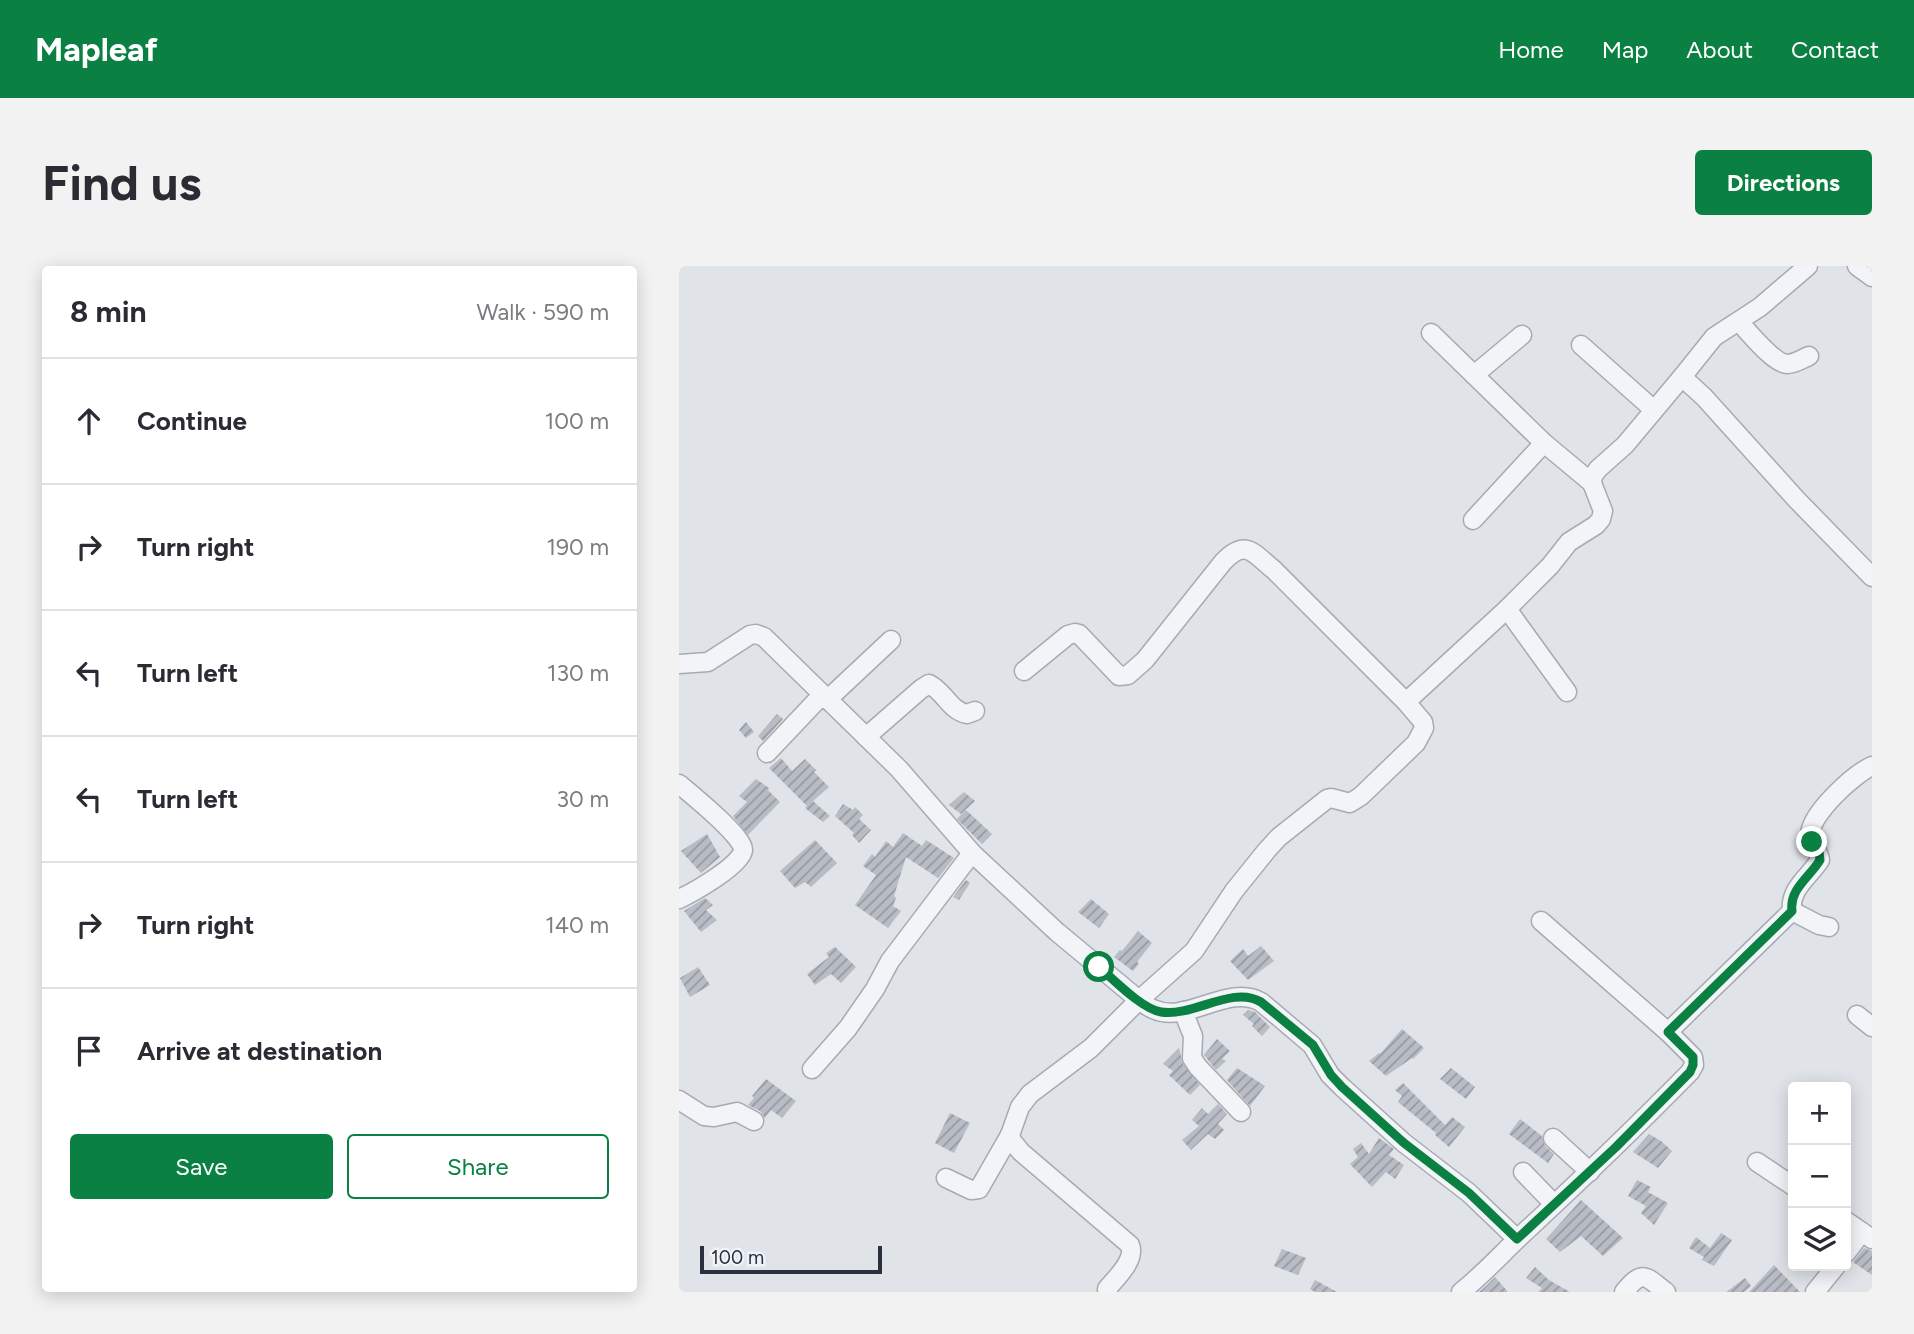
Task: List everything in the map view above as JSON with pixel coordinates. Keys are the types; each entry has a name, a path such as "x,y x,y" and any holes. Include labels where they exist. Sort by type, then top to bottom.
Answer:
{"street":[{"path":"1406,702 1507,609 1550,566 1569,542 1597,525 1602,511 1592,483 1593,477 1625,445 1714,337 1780,291 1808,266"},
{"path":"1857,266 1872,277"},
{"path":"1739,321 1783,364 1809,356"},
{"path":"1431,333 1544,443 1592,483"},
{"path":"1474,375 1521,335"},
{"path":"1581,345 1654,410"},
{"path":"1682,377 1704,397 1796,499 1872,577"},
{"path":"1473,520 1544,443"},
{"path":"946,1178 971,1190 979,1189 1010,1135 1020,1107 1030,1094 1091,1048 1193,951 1234,891 1279,837 1327,799 1350,803 1361,796 1416,743 1424,728 1423,722 1406,702 1274,570 1252,552 1242,548 1233,551 1223,562 1145,660 1128,675 1119,676 1075,633 1068,635 1024,671"},
{"path":"1507,609 1567,692"},
{"path":"679,664 708,662 741,640 756,634 764,637 916,786 972,853 1057,932 1139,1000 1161,1012 1183,1011 1240,996 1261,1002 1313,1045 1331,1075 1342,1087 1404,1143 1469,1193 1517,1239"},
{"path":"767,753 824,697 891,640"},
{"path":"866,737 929,684 955,709 968,714 975,711"},
{"path":"1668,1032 1792,911 1794,892 1820,860 1819,852 1810,837 1816,816 1847,784 1872,766"},
{"path":"679,784 730,830 744,849 742,856 715,879 679,900"},
{"path":"812,1069 848,1028 875,989 890,961 972,853"},
{"path":"1792,911 1819,925 1829,927"},
{"path":"1461,1292 1590,1172 1690,1072 1693,1065 1693,1057 1668,1032 1541,921"},
{"path":"1183,1011 1193,1036 1192,1058 1198,1068 1241,1112"},
{"path":"1857,1015 1872,1027"},
{"path":"679,1100 704,1116 714,1117 737,1112 754,1121"},
{"path":"1010,1135 1021,1152 1130,1245 1130,1258 1107,1289"},
{"path":"1552,1138 1590,1172"},
{"path":"1757,1162 1788,1183"},
{"path":"1523,1172 1554,1204"},
{"path":"1851,1225 1867,1236 1851,1249"},
{"path":"1815,1292 1832,1271"},
{"path":"1624,1292 1636,1278 1641,1277 1666,1292"}],"building":[{"path":"777,714 783,719 763,741 758,736"},
{"path":"746,722 754,732 746,738 739,730"},
{"path":"781,758 792,771 805,759 829,787 813,801 830,816 823,822 805,808 807,806 769,768"},
{"path":"756,779 769,788 780,802 748,835 733,816 747,802 739,796"},
{"path":"964,792 975,801 961,814 949,805"},
{"path":"843,804 853,810 855,807 863,815 859,819 871,830 859,843 852,835 854,833 835,816"},
{"path":"966,810 992,834 982,844 957,819"},
{"path":"903,833 922,846 926,840 954,858 938,878 906,857 893,906 901,911 888,928 855,905 876,875 863,866 872,854 875,857 886,841 893,847"},
{"path":"707,834 720,857 701,873 681,851"},
{"path":"815,840 837,863 811,887 805,882 795,888 780,871"},
{"path":"966,880 970,883 959,900 953,897"},
{"path":"705,898 713,905 706,910 717,920 701,932 684,911"},
{"path":"1091,899 1109,914 1099,928 1078,912"},
{"path":"1138,931 1152,943 1133,971 1114,957"},
{"path":"1261,946 1274,961 1248,980 1230,961 1243,949 1248,956"},
{"path":"835,947 856,967 841,983 831,974 815,985 807,974 829,957 826,953"},
{"path":"698,967 710,985 690,997 680,978"},
{"path":"1248,1010 1255,1012 1270,1027 1262,1036 1252,1026 1254,1024 1243,1015"},
{"path":"1402,1029 1424,1048 1413,1059 1386,1076 1369,1061 1380,1054"},
{"path":"1217,1039 1230,1051 1222,1059 1226,1061 1216,1070 1204,1055"},
{"path":"1179,1048 1183,1064 1200,1085 1190,1095 1169,1075 1173,1071 1163,1064"},
{"path":"1237,1068 1265,1086 1250,1106 1227,1080"},
{"path":"1451,1068 1475,1087 1466,1099 1440,1079"},
{"path":"766,1079 796,1101 782,1118 771,1110 765,1118 760,1111 748,1105"},
{"path":"1403,1083 1445,1125 1452,1117 1465,1127 1449,1147 1398,1102 1402,1096 1395,1090"},
{"path":"1218,1104 1227,1114 1218,1124 1224,1130 1215,1139 1208,1134 1191,1150 1182,1140 1199,1126 1192,1120 1202,1108 1208,1114"},
{"path":"950,1113 970,1123 954,1153 935,1143"},
{"path":"1520,1119 1542,1136 1545,1146 1554,1154 1548,1163 1509,1134"},
{"path":"1649,1134 1672,1151 1658,1168 1633,1152"},
{"path":"1379,1138 1394,1149 1389,1155 1404,1165 1395,1179 1386,1172 1372,1187 1350,1164 1358,1157 1353,1149 1361,1143 1369,1154"},
{"path":"1637,1180 1651,1187 1648,1192 1668,1203 1654,1225 1641,1213 1646,1206 1628,1196"},
{"path":"1581,1200 1623,1238 1603,1256 1581,1236 1560,1252 1546,1239"},
{"path":"1721,1233 1732,1240 1714,1266 1702,1260 1704,1257 1689,1248 1696,1237 1710,1248"},
{"path":"1864,1248 1872,1251 1872,1275 1853,1262"},
{"path":"1282,1249 1306,1258 1298,1275 1274,1266"},
{"path":"1774,1265 1800,1292 1749,1292"},
{"path":"1535,1267 1549,1280 1570,1292 1538,1292 1542,1288 1526,1278"},
{"path":"1495,1277 1508,1292 1479,1292 1486,1286"},
{"path":"1745,1278 1751,1286 1744,1292 1726,1292"},
{"path":"1315,1280 1337,1292 1315,1292 1310,1289"}],"route":[{"path":"1099,967 1139,1000 1161,1012 1183,1011 1240,996 1261,1002 1313,1045 1331,1075 1383,1125 1469,1193 1517,1239 1616,1147 1690,1072 1693,1057 1668,1032 1792,911 1794,892 1820,860 1819,852 1812,842"}]}
